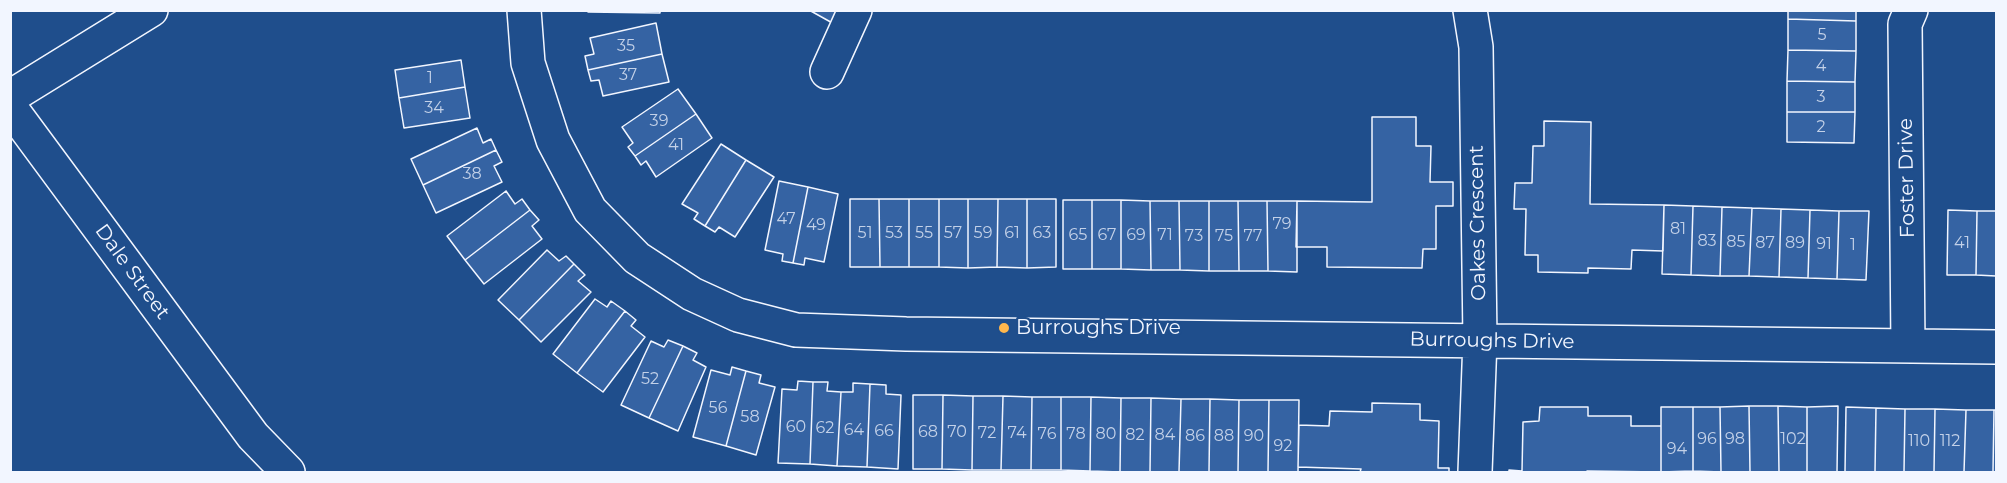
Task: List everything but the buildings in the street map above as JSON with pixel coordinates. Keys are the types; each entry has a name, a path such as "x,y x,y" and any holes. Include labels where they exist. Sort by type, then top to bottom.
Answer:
{"street":[{"path":"10,97 151,10"},
{"name":"Burroughs Drive","path":"524,10 528,63 553,140 590,210 637,258 692,294 738,315 796,330 1996,347"},
{"path":"827,72 855,10"},
{"name":"Oakes Crescent","path":"1470,10 1476,47 1480,340 1475,472"},
{"name":"Foster Drive","path":"1908,346 1905,24 1911,10"},
{"name":"Dale Street","path":"10,107 254,436 288,472"},
{"path":"254,436 255,472"}],"place":[{"name":"Burroughs Drive","path":"1004,328"}]}
